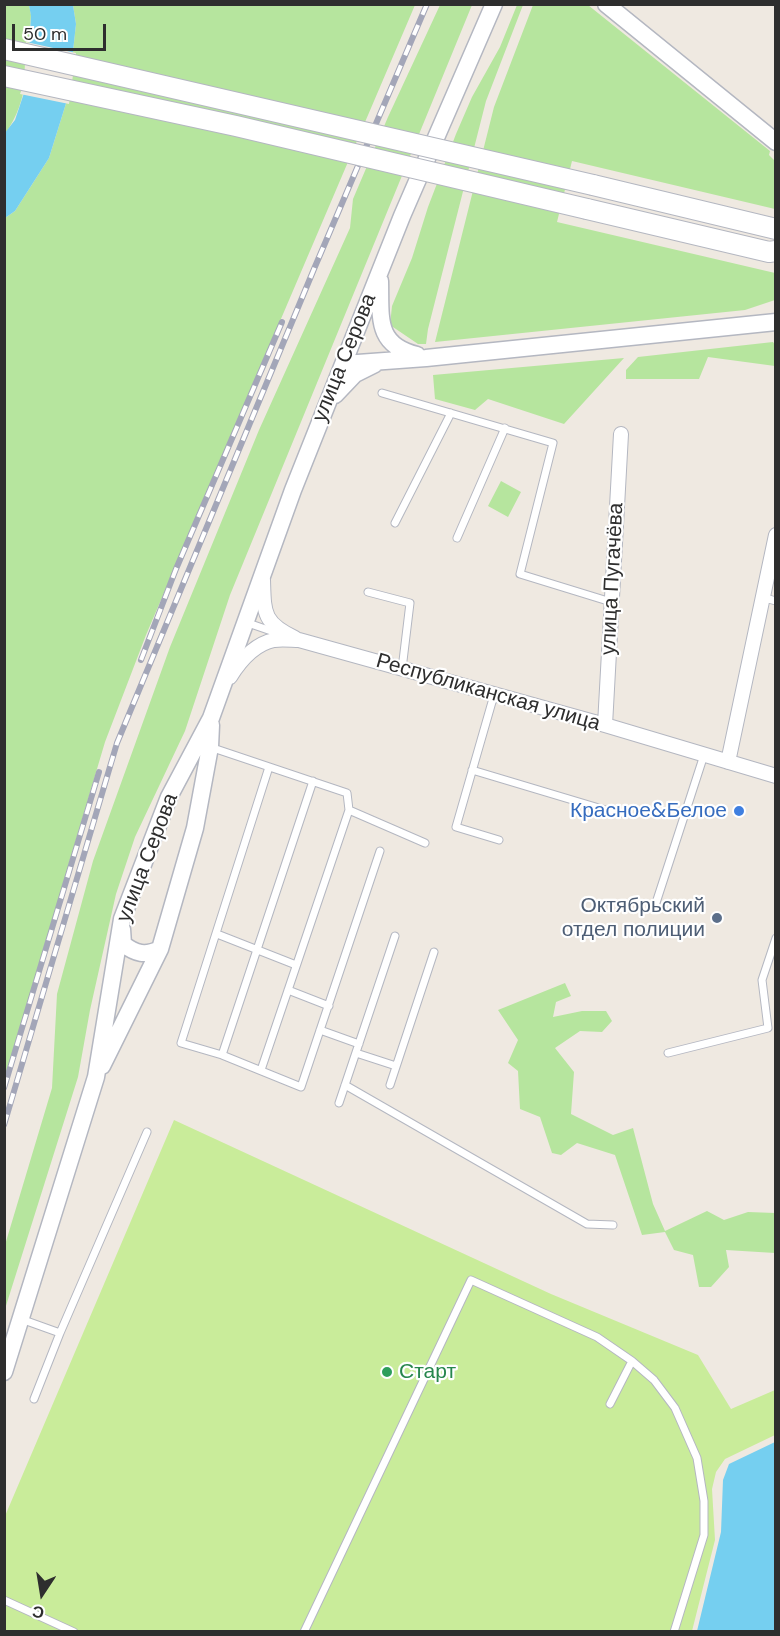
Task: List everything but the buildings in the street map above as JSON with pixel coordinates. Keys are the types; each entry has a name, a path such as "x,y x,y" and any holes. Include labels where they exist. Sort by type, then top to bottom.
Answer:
{"main road":[{"path":"4,49 776,229"},
{"path":"4,76 236,126 769,252 776,251"}],"street":[{"name":"улица Серова","path":"4,1372 96,1077 122,919 169,797 212,718 293,490 402,216 494,4"},
{"path":"606,4 776,142"},
{"path":"380,273 381,321 385,337 391,345 405,353 426,358"},
{"path":"344,364 716,330 776,322"},
{"path":"328,403 355,374 386,360"},
{"name":"улица Пугачёва","path":"605,725 621,434"},
{"path":"728,762 761,597 773,556 776,535"},
{"path":"263,573 264,608 269,621 280,631 299,640"},
{"name":"Республиканская улица","path":"220,693 240,661 259,646 274,640 299,640 605,725 776,776"},
{"name":"улица Серова","path":"96,1077 160,949 195,828 210,747 212,718"},
{"path":"122,919 123,944 133,952 147,955 160,949"}],"lane":[{"path":"382,393 553,443 520,574 611,602"},
{"path":"395,523 451,412"},
{"path":"456,538 505,428"},
{"path":"368,592 410,603 402,669"},
{"path":"761,597 776,601"},
{"path":"245,622 299,640"},
{"path":"494,695 456,827 499,840"},
{"path":"210,747 347,793 349,810 261,1070"},
{"path":"656,906 704,755"},
{"path":"269,767 181,1043 222,1055 302,1087 380,851"},
{"path":"472,770 619,814"},
{"path":"222,1055 313,781"},
{"path":"349,810 425,843"},
{"path":"216,934 296,965"},
{"path":"339,1103 395,936"},
{"path":"668,1053 768,1028 762,980 776,938"},
{"path":"390,1084 434,952"},
{"path":"288,990 329,1006"},
{"path":"320,1030 359,1044"},
{"path":"356,1053 396,1066"},
{"path":"345,1085 587,1224 612,1225"},
{"path":"34,1399 147,1132"},
{"path":"304,1632 471,1280 597,1337 632,1361 654,1380 675,1408 697,1458 704,1502 704,1535 674,1632"},
{"path":"21,1319 60,1333"},
{"path":"610,1404 632,1361"},
{"path":"4,1600 74,1632"}],"green space":[{"path":"5,5 29,5 31,15 28,62 23,92 13,121 5,134"},
{"path":"73,5 415,5 146,635 105,742 5,1079 5,218 15,211 49,158 68,97 76,24"},
{"path":"440,5 472,5 230,595 185,731 135,837 116,894 90,1010 78,1077 5,1309 5,1245 52,1088 57,994 93,861 170,647 259,430 350,228 353,199"},
{"path":"517,5 523,5 486,101 426,344 418,344 390,325 392,306 412,258 428,207 456,134 472,97 500,47"},
{"path":"533,5 588,5 770,151 769,155 775,161 775,209 572,161 557,222 775,273 775,300 745,310 435,342 494,107"},
{"path":"773,342 775,366 708,357 699,379 626,379 626,370 638,357"},
{"path":"624,358 564,424 488,399 475,410 435,399 433,375"},
{"path":"501,481 521,492 508,517 488,506"},
{"path":"565,983 571,996 556,1002 553,1017 582,1011 606,1011 612,1021 602,1032 580,1031 555,1048 574,1072 571,1114 613,1135 633,1128 653,1204 665,1231 707,1211 724,1220 748,1212 775,1213 775,1253 726,1250 729,1267 711,1287 699,1287 693,1255 674,1250 665,1232 642,1235 615,1155 577,1143 561,1155 552,1153 540,1117 520,1109 518,1071 508,1063 518,1040 498,1010"},
{"name":"Старт","path":"174,1120 551,1294 698,1355 731,1409 775,1390 775,1435 725,1459 716,1472 712,1489 715,1540 692,1631 5,1631 5,1516"}],"water":[{"path":"29,5 73,5 76,24 68,97 49,158 15,211 5,218 4,134 15,120 27,84 31,16"},
{"path":"775,1442 775,1631 697,1631 721,1532 723,1480 729,1464"}],"pier":[{"path":"26,42 76,53 69,104 20,94 24,83"}],"railway":[{"path":"4,1125 117,743 427,4"},
{"path":"141,660 176,569 282,322"},
{"path":"4,1088 99,772"}],"place":[{"name":"Красное&Белое","path":"739,811"},
{"name":"Октябрьский отдел полиции","path":"717,918"},
{"name":"Старт","path":"387,1372"}]}
